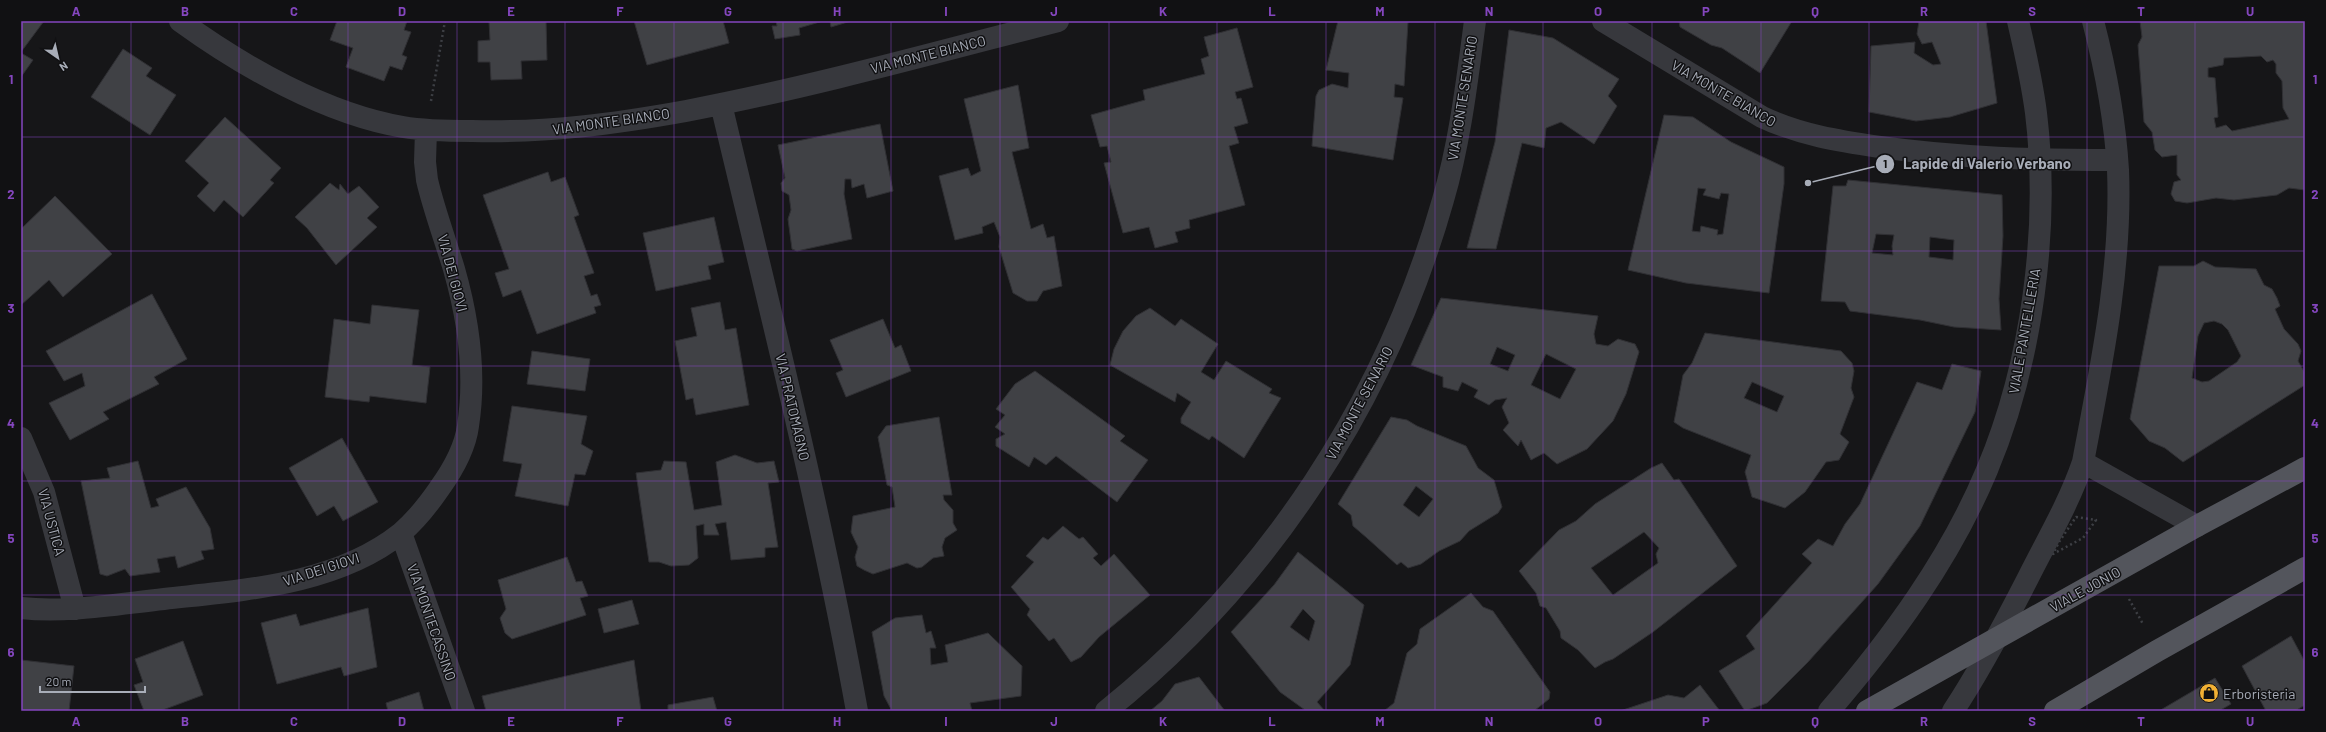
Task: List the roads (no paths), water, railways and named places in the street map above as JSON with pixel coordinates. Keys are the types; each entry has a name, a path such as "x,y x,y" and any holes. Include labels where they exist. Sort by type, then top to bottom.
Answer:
{"main road":[{"name":"VIALE JONIO","path":"1867,711 1995,638 2305,468"},
{"path":"2055,711 2157,651 2305,568"}],"street":[{"name":"VIA MONTE BIANCO","path":"180,21 252,68 304,94 360,116 403,127 426,130 521,132 581,128 721,104 795,89 1058,21"},
{"name":"VIA MONTE SENARIO","path":"1106,711 1172,655 1226,600 1289,518 1329,461 1350,425 1404,312 1433,233 1448,183 1460,122 1475,21"},
{"name":"VIA MONTE BIANCO","path":"1603,21 1740,104 1778,125 1826,139 1909,151 2040,160 2117,160"},
{"name":"VIALE PANTELLERIA","path":"1829,711 1886,643 1918,594 1967,512 1996,447 2022,361 2032,300 2039,234 2040,160 2030,76 2018,21"},
{"path":"1952,711 1995,638 2065,506 2074,488 2083,462 2111,298 2117,223 2117,160 2109,86 2094,21"},
{"name":"VIA PRATOMAGNO","path":"721,104 813,496 839,613 857,711"},
{"name":"VIA DEI GIOVI","path":"21,608 75,609 228,591 278,583 344,564 372,552 401,533 433,498 456,461 468,427 470,368 465,316 460,291 427,180 425,162 426,130"},
{"name":"VIA USTICA","path":"21,438 44,492 75,609"},
{"path":"2083,462 2197,526"},
{"name":"VIA MONTECASSINO","path":"401,533 464,711"}],"place":[{"name":"Lapide di Valerio Verbano","path":"1808,183"},
{"name":"Erboristeria","path":"2209,693"}]}
